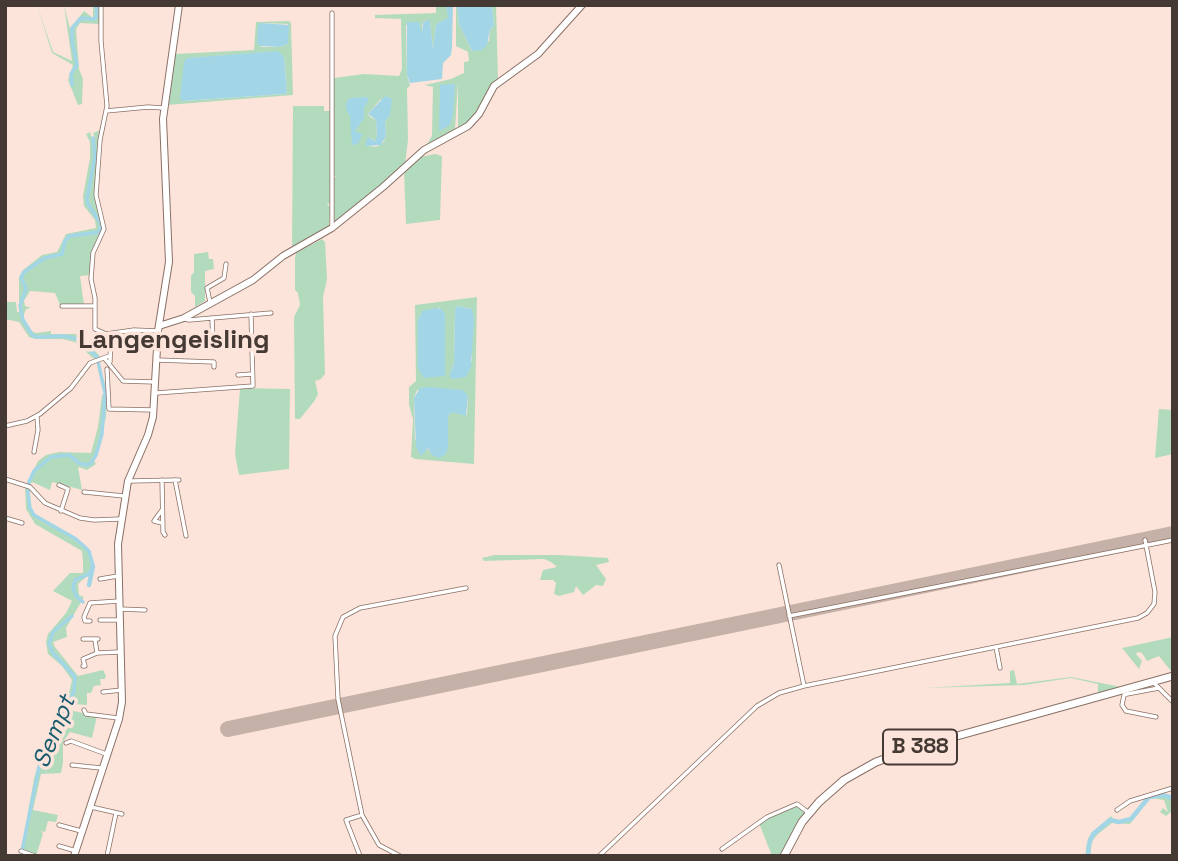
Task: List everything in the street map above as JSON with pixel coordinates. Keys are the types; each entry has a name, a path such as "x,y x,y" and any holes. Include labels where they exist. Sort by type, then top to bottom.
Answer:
{"main road":[{"path":"75,854 119,719 122,690 118,576 121,519 128,478 148,435 154,410 159,328 169,268 163,108 179,5"},
{"path":"159,328 184,318 253,280 284,256 332,228 424,150 471,124 494,86 533,58 582,5"},
{"name":"B 388","path":"784,856 809,813 844,780 886,758 1156,685 1173,676"}],"street":[{"path":"101,5 106,111 100,140 96,195 104,225 93,253 91,279 96,306 96,331 111,334 159,328"},
{"path":"332,13 332,228"},
{"path":"106,111 163,108"},
{"path":"210,302 206,289 225,278 226,264"},
{"path":"62,306 96,306"},
{"path":"184,318 189,320 271,313"},
{"path":"154,393 253,386 251,314"},
{"path":"212,317 213,343"},
{"path":"111,334 104,359 110,368 123,381 155,382"},
{"path":"237,348 252,347"},
{"path":"5,426 22,423 37,416 71,388 88,366 104,359"},
{"path":"156,360 214,362 214,367"},
{"path":"110,368 109,409 154,410"},
{"path":"238,375 252,374"},
{"path":"34,452 38,430 37,416"},
{"path":"128,478 177,480 186,536"},
{"path":"5,479 28,486 41,500 61,511 87,520 121,519"},
{"path":"162,480 165,535"},
{"path":"59,485 68,489 61,511"},
{"path":"84,492 124,496"},
{"path":"162,510 154,521 163,523"},
{"path":"5,518 22,523"},
{"path":"789,617 1145,542 1173,540"},
{"path":"598,856 757,706 779,693 804,685 1138,618 1147,613 1154,604 1155,592 1145,542"},
{"path":"779,565 804,685"},
{"path":"100,579 118,576"},
{"path":"400,856 379,845 362,815 338,699 335,636 343,617 360,608 466,588"},
{"path":"90,621 85,621 83,617 90,603 119,601"},
{"path":"119,609 145,610"},
{"path":"100,620 120,620"},
{"path":"83,639 96,639 97,653"},
{"path":"996,648 1000,667"},
{"path":"83,666 83,659 97,653 121,652"},
{"path":"1156,685 1173,702"},
{"path":"103,692 122,690"},
{"path":"1123,693 1124,711 1156,717"},
{"path":"84,710 86,714 119,719"},
{"path":"66,743 71,741 106,754"},
{"path":"72,765 102,768"},
{"path":"1116,810 1130,801 1173,788"},
{"path":"722,849 766,817 797,804 809,813"},
{"path":"91,807 119,814 107,856"},
{"path":"359,816 346,820 360,856"},
{"path":"59,825 83,831"},
{"path":"59,846 75,854"},
{"path":"23,851 35,856"}],"green space":[{"path":"37,5 53,52 72,61 64,5 70,29 84,11 93,18 93,5 100,5 100,24 80,23 76,29 79,69 83,79 82,104 78,105 68,80 73,65 52,53"},
{"path":"436,5 446,5 449,18 436,24 433,50 430,21 422,24 422,33 420,24 406,25 407,75 410,86 407,88 408,140 405,165 336,224 333,223 333,179 336,176 333,176 334,78 364,74 399,76 402,69 401,19 375,18 375,15 436,13","holes":["381,99 390,115 385,122 386,136 383,143 376,147 368,146 370,138 376,141 377,136 376,120 368,114"]},
{"path":"456,5 459,24 472,51 489,41 490,30 494,26 492,5 496,5 498,80 472,121 458,129 458,82 455,130 424,149 432,136 433,87 425,85 464,73 464,62 469,61 468,52 456,46"},
{"path":"256,22 291,23 293,95 167,105 174,54 254,50","holes":["261,23 288,24 288,44 261,47","270,52 284,57 285,94 183,101 190,58"]},
{"path":"293,106 324,106 324,111 331,111 330,203 327,204 330,207 329,227 292,249"},
{"path":"101,130 94,193 103,228 92,249 90,275 80,276 84,305 60,305 55,293 30,291 24,301 25,306 31,308 26,309 23,317 31,331 36,333 51,331 51,334 77,334 99,355 100,358 94,359 75,342 29,337 19,322 5,319 5,302 16,302 19,312 19,277 23,270 42,255 57,252 66,234 96,228 95,220 84,206 83,196 90,158 90,142 86,134 90,132 92,140 95,138 93,133"},
{"path":"435,154 442,156 440,220 406,224 404,170 416,158"},
{"path":"322,239 325,242 327,279 323,297 325,374 315,381 318,394 315,400 300,419 295,419 294,317 300,305 295,290 295,258 296,253"},
{"path":"208,252 209,259 213,259 214,269 205,271 205,301 195,307 195,296 191,292 194,254"},
{"path":"477,297 474,464 411,457 413,419 409,405 409,387 416,381 415,305","holes":["457,306 472,309 472,361 452,379 450,373 454,363","440,308 445,314 445,376 418,368 418,320 421,313","417,390 468,396 467,415 452,411 448,416 448,431 430,453 429,449 425,450 415,439 414,398"]},
{"path":"240,388 290,389 289,469 239,475 235,454"},
{"path":"107,392 106,417 94,461 96,464 87,470 78,467 82,490 52,482 50,490 32,482 30,485 30,506 34,514 87,547 93,566 93,571 78,584 79,595 84,597 66,628 67,637 53,642 78,676 103,670 106,676 105,679 100,679 101,685 94,686 91,693 87,693 87,705 72,704 69,710 97,716 92,738 70,732 63,742 61,773 41,774 33,810 58,815 56,822 48,821 45,832 41,831 43,834 36,856 21,850 34,779 40,757 68,697 72,680 62,666 48,654 48,634 66,613 72,601 53,591 70,573 83,573 83,562 82,551 35,524 26,509 25,487 38,461 46,455 59,452 91,453 102,395"},
{"path":"1159,409 1173,410 1173,454 1155,458"},
{"path":"494,555 559,555 608,558 609,562 596,565 606,579 603,586 596,585 583,595 576,586 574,592 559,596 554,594 556,583 553,580 540,580 543,570 557,567 551,562 544,559 484,561 482,558"},
{"path":"1173,637 1173,675 1169,674 1171,671 1159,656 1147,661 1142,653 1138,652 1136,654 1142,661 1139,669 1122,648"},
{"path":"1014,670 1017,684 1071,677 1121,687 1147,682 1121,690 1116,688 1115,691 1009,720 1005,719 1098,695 1098,684 1071,678 1024,685 924,688 1010,683 1010,671"},
{"path":"1165,795 1173,799 1173,810 1166,816 1160,812 1163,808 1168,812 1164,800 1150,798 1130,824 1112,823 1098,834 1092,841 1090,856 1085,856 1088,838 1111,816 1114,820 1128,820 1148,796"},
{"path":"800,806 805,814 783,856 772,856 759,823 715,856 765,818"}],"water":[{"path":"446,5 453,5 452,47 451,55 443,63 442,79 410,83 407,75 407,22 419,22 422,33 423,22 430,20 433,49 436,24 448,18"},
{"path":"457,5 492,5 494,26 490,30 487,45 482,50 472,51 459,24"},
{"path":"261,23 289,25 288,44 280,47 260,46 257,43 258,26"},
{"path":"278,51 284,57 285,94 183,101 180,99 184,62 187,58"},
{"path":"455,84 450,125 439,131 440,85"},
{"path":"385,96 392,99 390,115 385,122 386,136 381,145 365,145 368,137 375,141 377,136 376,120 368,114"},
{"path":"349,98 369,99 364,108 364,118 355,131 362,134 358,144 352,145 350,116 346,104"},
{"path":"457,306 472,309 474,320 471,367 466,377 455,379 450,378 450,373 454,363"},
{"path":"442,309 445,314 445,376 424,378 418,368 418,320 422,311"},
{"path":"420,388 463,390 468,396 466,416 452,412 448,416 448,448 446,454 439,458 432,455 428,448 421,456 416,446 414,398"}],"waterway":[{"name":"Sempt","path":"72,85 71,74 77,65 72,28 81,18 94,19 97,16 96,5"},
{"name":"Sempt","path":"93,138 95,156 87,199 101,224 100,232 70,236 65,241 62,254 45,258 24,272 21,278 26,288 20,306 23,320 33,336 78,339 97,357 105,393 102,433"},
{"name":"Sempt","path":"78,463 91,463 102,434"},
{"name":"Sempt","path":"78,462 69,455 51,457 34,471 28,493 34,515 76,539 89,551 93,566 91,571 75,580 73,588 83,602"},
{"name":"Sempt","path":"89,585 93,566"},
{"name":"Sempt","path":"21,856 39,767 74,691 75,677 53,653 49,644 53,632 72,616"},
{"path":"1088,856 1093,834 1110,820 1119,822 1131,819 1149,797 1162,795 1173,798"}],"runway":[{"path":"228,729 1173,534"}],"district":[{"name":"Langengeisling","path":"174,341"}]}
